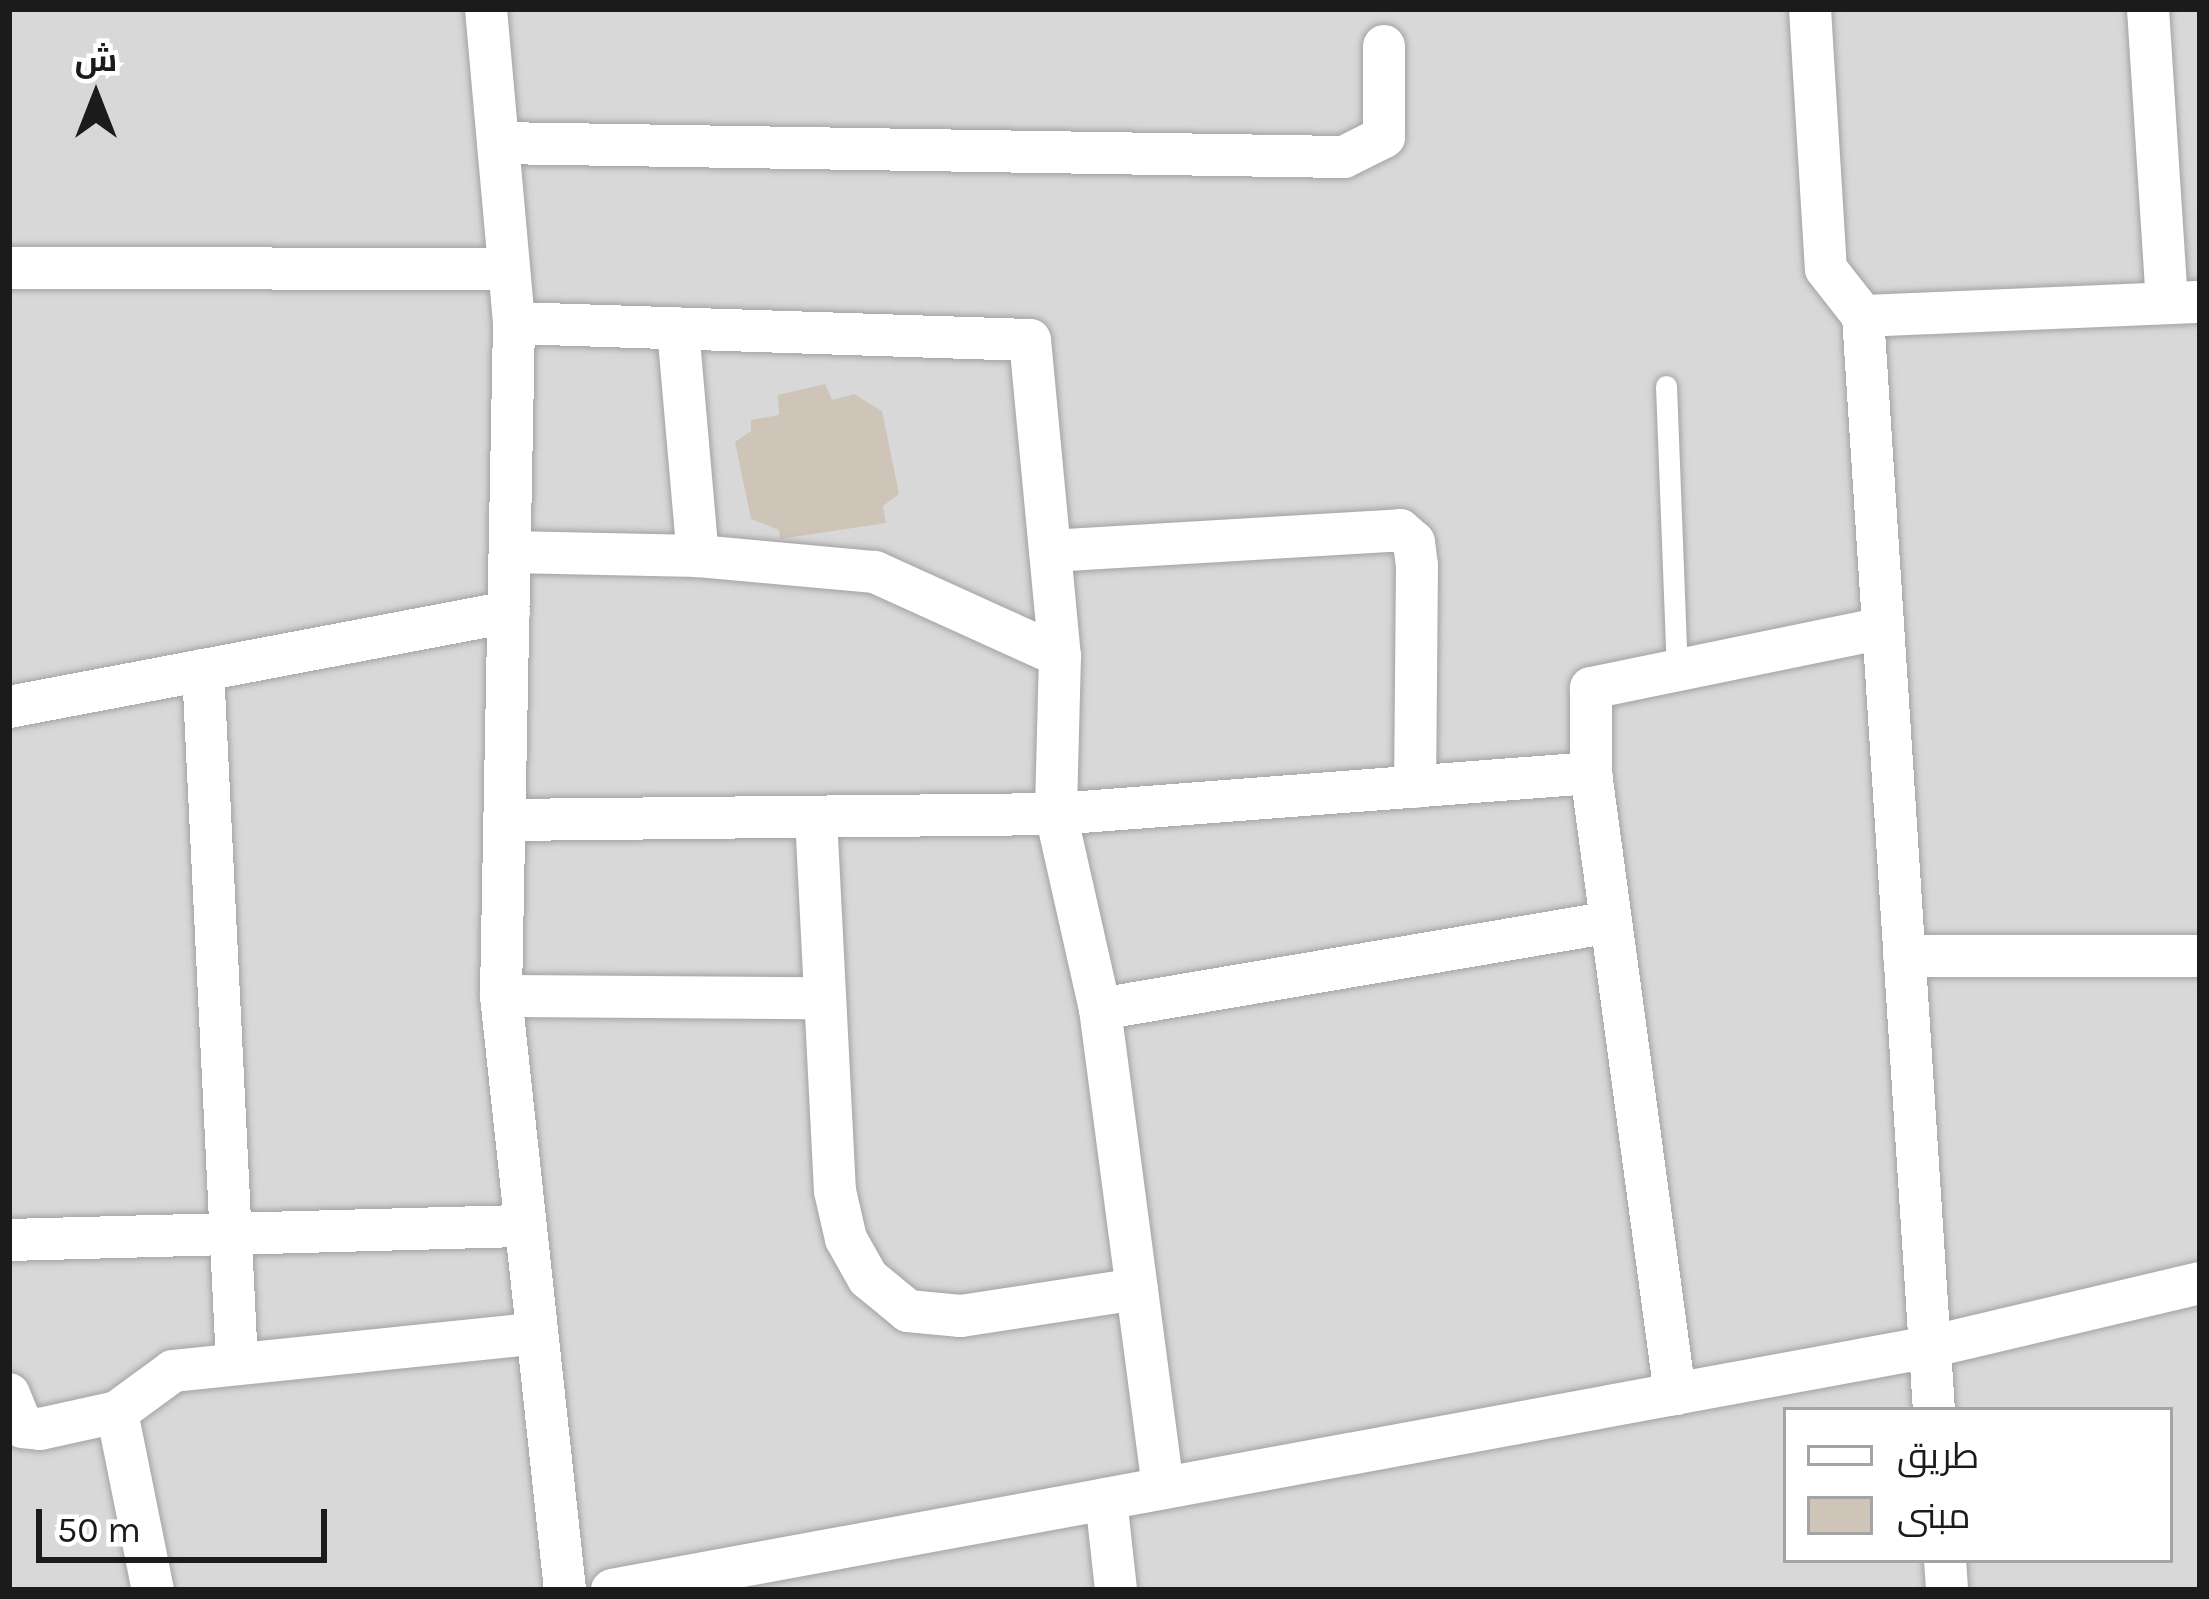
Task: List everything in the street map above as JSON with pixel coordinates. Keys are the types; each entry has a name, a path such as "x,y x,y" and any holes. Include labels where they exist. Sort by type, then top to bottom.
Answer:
{"street":[{"path":"487,9 514,323 501,996 521,1226 565,1590"},
{"path":"1810,9 1826,269 1863,316 1934,1407"},
{"path":"1863,316 2183,302 2148,9"},
{"path":"498,143 1344,157 1384,137 1384,46"},
{"path":"9,268 509,269"},
{"path":"514,323 1030,340 1060,656 1056,814 1100,1009 1163,1488"},
{"path":"678,328 698,556"},
{"path":"1050,551 1400,530 1414,542 1417,565 1415,788"},
{"path":"510,552 698,556 874,572 1060,656"},
{"path":"9,707 509,612"},
{"path":"1675,1394 1591,773 1591,688 1883,628"},
{"path":"202,670 237,1363"},
{"path":"505,820 1056,814 1591,773"},
{"path":"816,817 835,1191 846,1239 868,1279 908,1311 961,1316 1137,1289"},
{"path":"1100,1009 1611,922"},
{"path":"1904,956 2200,956"},
{"path":"501,996 825,998"},
{"path":"9,1240 521,1226"},
{"path":"612,1590 1929,1347 2200,1283"},
{"path":"9,1394 22,1427 117,1412 173,1371 533,1334"},
{"path":"117,1412 153,1590"},
{"path":"1106,1499 1116,1590"}],"lane":[{"path":"1666,386 1677,670"}],"shaded area":[{"path":"9,9 2200,9 2200,1590 9,1590"}],"building":[{"path":"825,384 832,400 854,394 882,411 899,494 883,506 886,523 780,539 779,530 751,519 735,442 751,431 751,420 779,415 778,395"}]}
